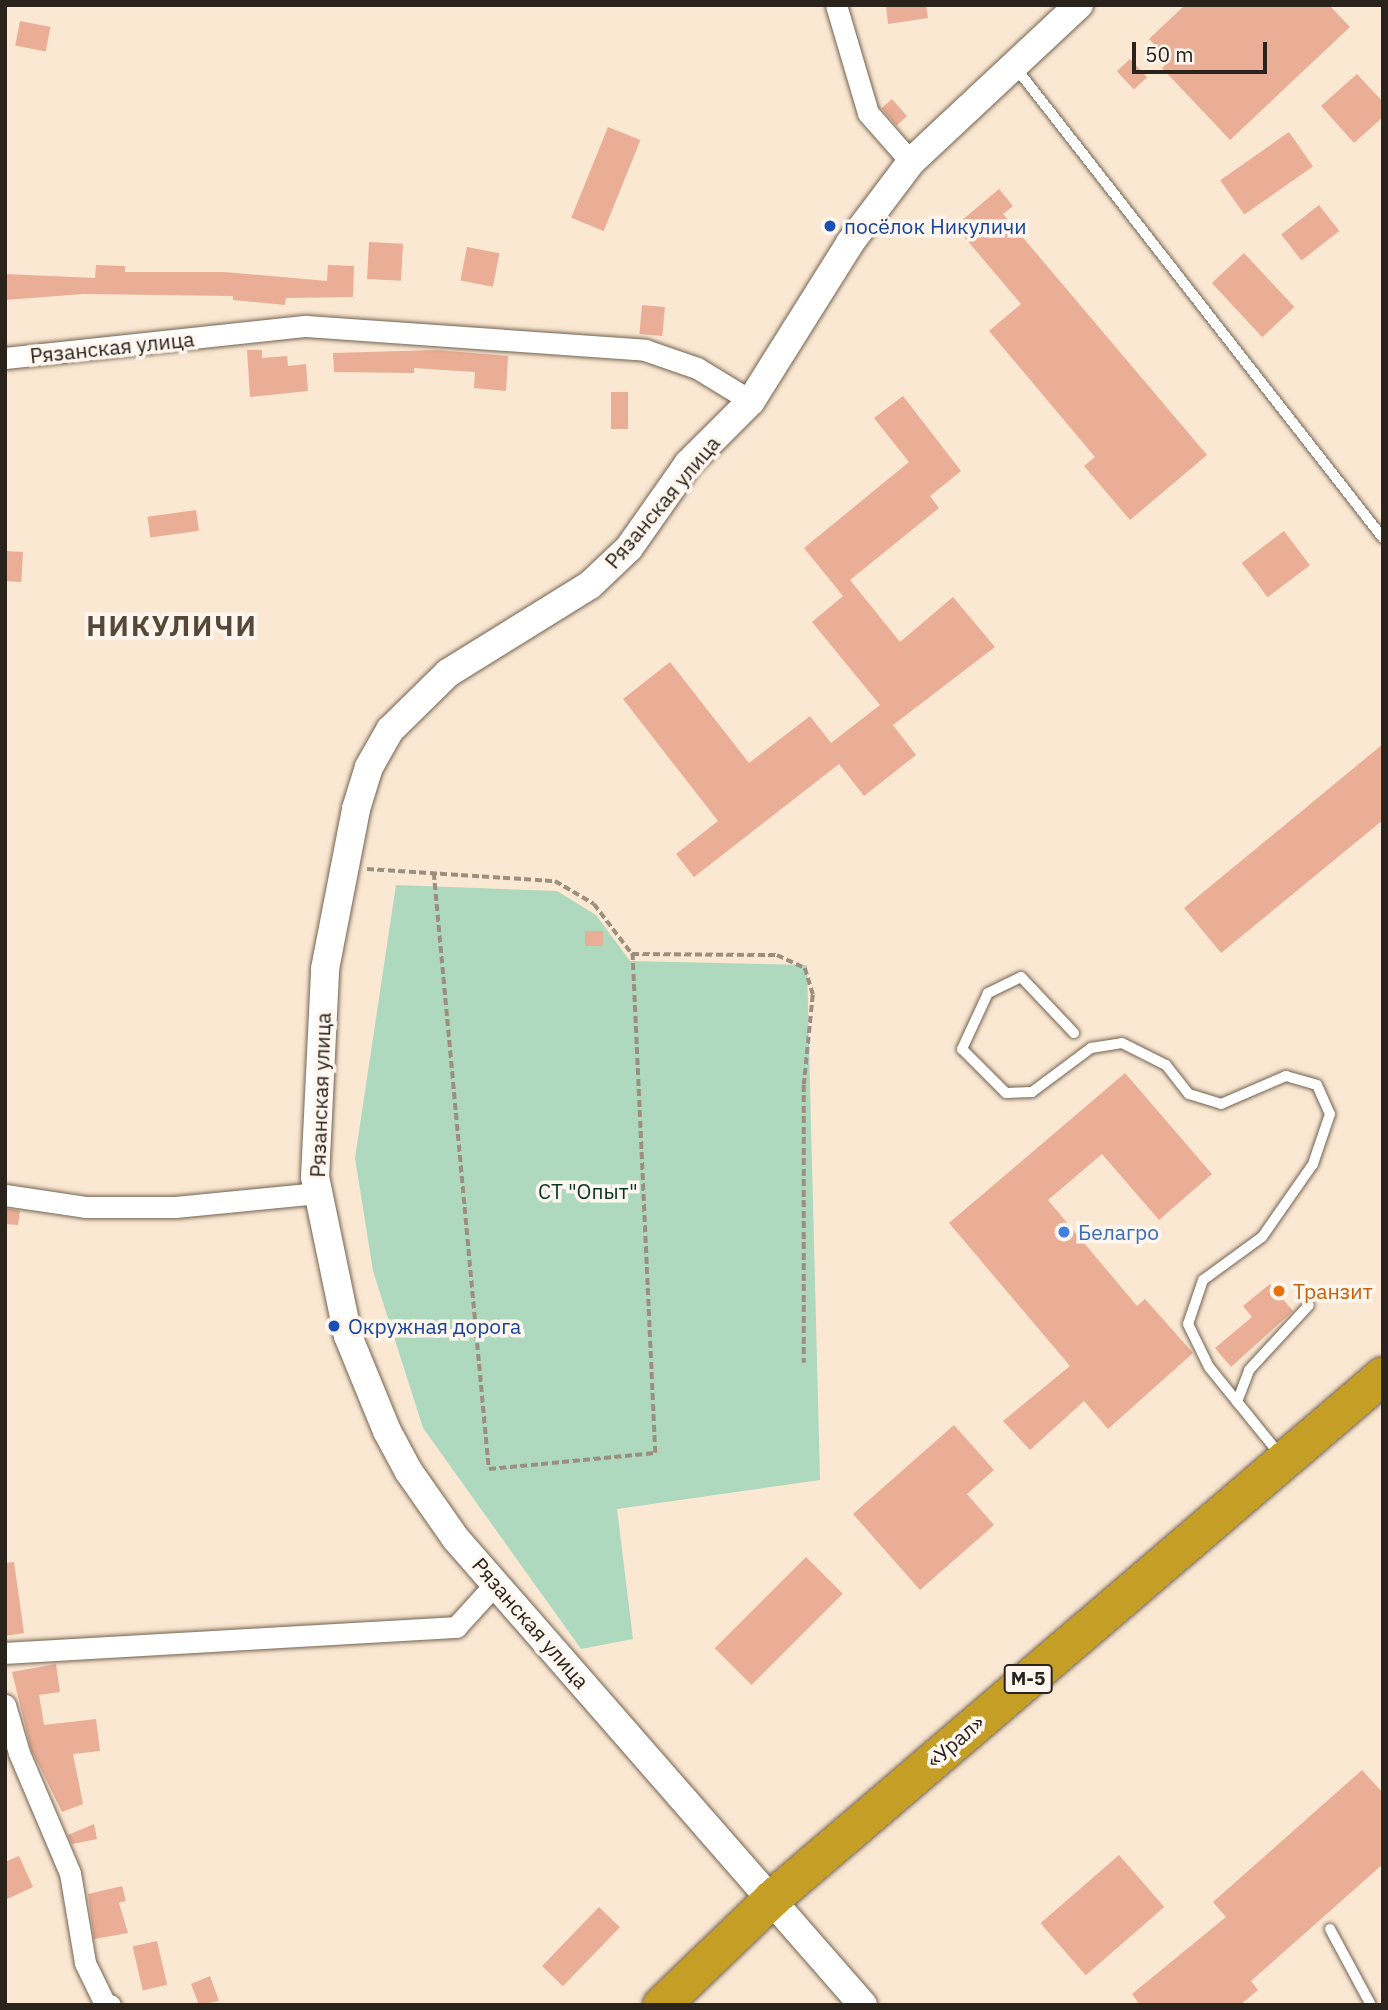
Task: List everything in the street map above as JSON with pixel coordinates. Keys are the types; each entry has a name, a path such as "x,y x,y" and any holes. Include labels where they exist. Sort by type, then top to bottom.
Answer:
{"highway":[{"name":"«Урал»","path":"661,2005 772,1898 1383,1375"}],"street":[{"path":"836,5 869,113 911,162"},
{"name":"Рязанская улица","path":"863,2005 456,1539 409,1472 387,1432 348,1336 318,1193 315,1159 325,969 342,867 369,767 390,730 448,673 590,585 629,548 688,464 751,401 850,243 911,162 1079,5"},
{"name":"Рязанская улица","path":"5,358 306,326 645,350 697,368 751,401"},
{"path":"5,1195 85,1207 175,1208 318,1193"},
{"path":"5,1653 456,1626 496,1583"},
{"path":"5,1705 19,1753 70,1873 85,1963 105,2004 110,2005"}],"lane":[{"path":"1014,66 1383,538"},
{"path":"1074,1033 1021,977 988,993 962,1049 1006,1093 1032,1092 1091,1048 1122,1043 1166,1065 1189,1094 1221,1104 1286,1076 1317,1085 1330,1114 1313,1164 1262,1237 1203,1279 1188,1324 1209,1367 1284,1459"},
{"path":"1237,1402 1249,1370 1309,1305"},
{"path":"1330,1928 1371,2005"}],"path":[{"path":"342,867 434,873 555,881 594,904 632,954 655,1453 489,1469 434,873"},
{"path":"632,954 777,954 805,968 813,995 804,1085 804,1363"}],"green space":[{"name":"СТ \"Опыт\"","path":"396,885 557,891 596,915 630,961 807,965 820,1480 617,1509 633,1639 581,1649 423,1428 373,1271 355,1158"}],"building":[{"path":"886,5 926,5 928,18 888,24"},
{"path":"1185,5 1329,5 1350,27 1230,140 1162,68 1170,61 1149,39"},
{"path":"20,21 50,27 46,51 15,46"},
{"path":"1130,59 1147,77 1134,90 1117,71"},
{"path":"1357,74 1383,102 1383,117 1354,143 1321,106"},
{"path":"892,99 907,116 897,126 881,108"},
{"path":"608,127 640,140 604,231 571,218"},
{"path":"1289,132 1313,166 1244,215 1220,180"},
{"path":"999,189 1013,206 1003,214 1207,455 1130,520 1084,466 1095,457 989,331 1021,304 955,226"},
{"path":"1319,205 1339,231 1301,261 1281,235"},
{"path":"369,242 403,244 401,281 367,279"},
{"path":"467,247 499,253 493,287 461,280"},
{"path":"1244,253 1294,307 1262,337 1212,283"},
{"path":"96,265 125,266 125,272 224,272 327,281 328,265 354,266 353,297 286,298 285,305 233,300 233,296 83,294 5,300 5,274 95,278"},
{"path":"642,305 665,307 662,336 639,334"},
{"path":"247,350 262,350 262,358 287,356 288,366 306,364 308,391 250,397"},
{"path":"437,350 508,356 506,391 474,388 475,372 414,368 414,373 334,372 333,353"},
{"path":"611,392 628,392 628,429 611,429"},
{"path":"903,396 961,471 930,496 939,508 850,580 900,642 953,597 995,647 893,725 916,755 864,796 839,764 694,877 676,854 718,821 623,699 670,662 749,763 810,716 831,743 880,705 812,622 843,596 804,548 909,462 874,418"},
{"path":"196,510 199,531 150,538 147,517"},
{"path":"1284,531 1310,565 1268,597 1242,563"},
{"path":"5,551 23,552 21,582 5,581"},
{"path":"1383,744 1383,820 1221,953 1184,908"},
{"path":"585,931 603,931 603,946 585,946"},
{"path":"1125,1073 1212,1174 1159,1220 1102,1154 1048,1200 1137,1306 1145,1299 1193,1353 1108,1429 1084,1401 1030,1450 1003,1421 1070,1366 949,1223"},
{"path":"5,1208 20,1211 18,1225 5,1224"},
{"path":"1270,1284 1293,1311 1231,1367 1215,1348 1252,1317 1243,1306"},
{"path":"954,1425 994,1470 967,1494 994,1525 920,1590 853,1514"},
{"path":"806,1557 843,1594 752,1685 715,1648"},
{"path":"14,1562 24,1633 5,1636 5,1563"},
{"path":"56,1664 60,1692 39,1695 44,1725 96,1719 100,1751 73,1754 83,1804 62,1812 31,1749 12,1672"},
{"path":"1362,1770 1383,1793 1383,1864 1251,1981 1258,1990 1240,2005 1140,2005 1132,1994 1226,1917 1213,1902"},
{"path":"94,1824 97,1839 72,1844 68,1835"},
{"path":"1119,1855 1164,1907 1086,1975 1041,1923"},
{"path":"19,1856 33,1887 5,1900 5,1862"},
{"path":"122,1886 126,1901 119,1903 128,1933 94,1939 88,1894"},
{"path":"599,1907 620,1927 563,1986 542,1966"},
{"path":"157,1941 167,1985 143,1990 133,1947"},
{"path":"210,1976 219,2001 199,2005 191,1984"}],"place":[{"name":"посёлок Никуличи","path":"830,226"},
{"name":"Белагро","path":"1064,1232"},
{"name":"Транзит","path":"1279,1291"},
{"name":"Окружная дорога","path":"334,1326"}],"district":[{"name":"НИКУЛИЧИ","path":"172,626"}]}
